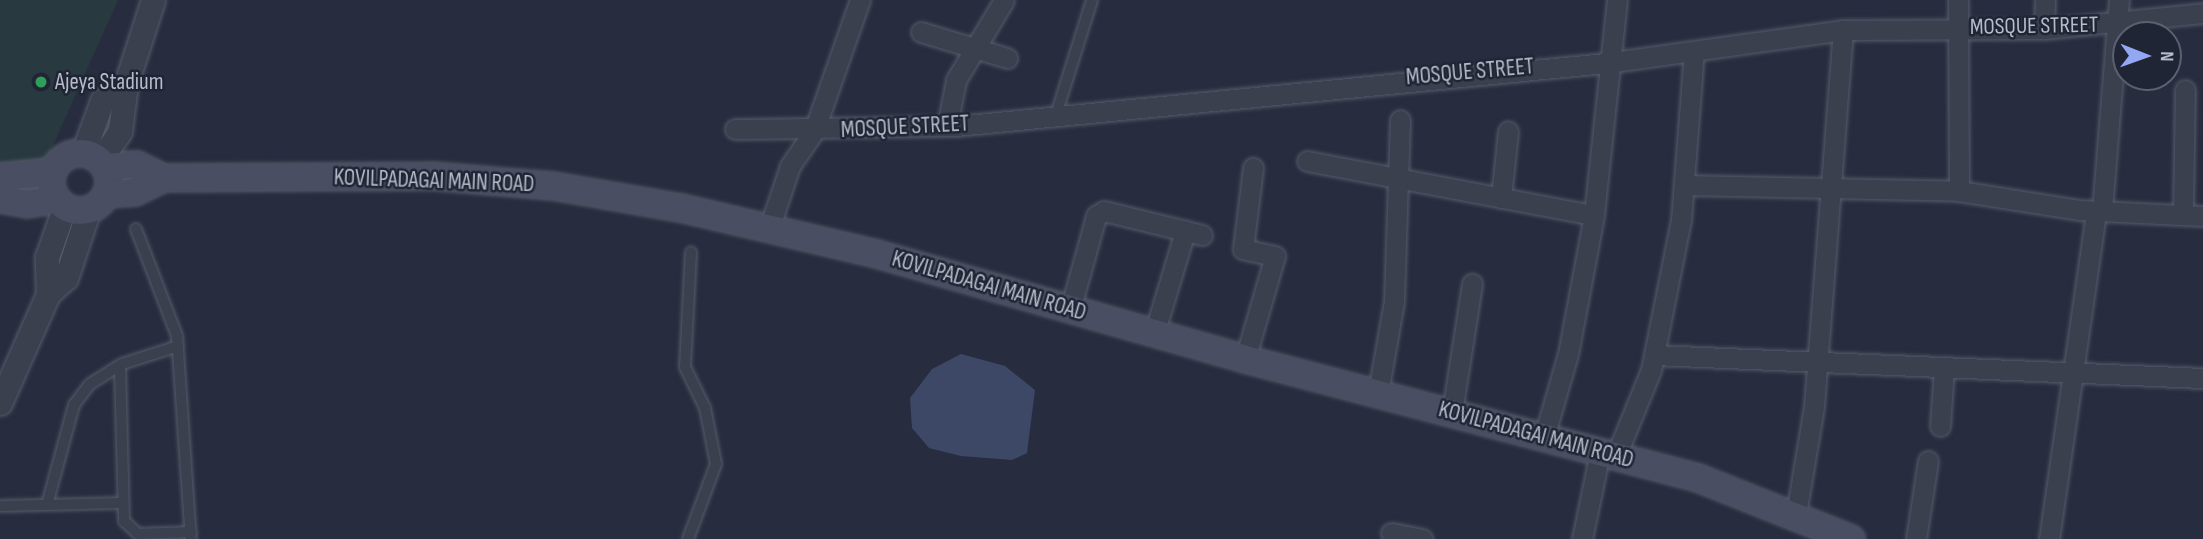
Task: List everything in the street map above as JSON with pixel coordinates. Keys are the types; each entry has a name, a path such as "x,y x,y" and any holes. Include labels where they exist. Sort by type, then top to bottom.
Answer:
{"main road":[{"path":"0,177 53,172 65,157 96,160 79,202"},
{"name":"KOVILPADAGAI MAIN ROAD","path":"96,160 136,165 164,178 431,176 553,186 769,229 1244,359 1608,454 1796,514 1851,539"},
{"path":"53,172 79,202"},
{"path":"0,199 27,204 79,202 135,192 164,178"}],"street":[{"path":"96,160 102,101 125,84 153,0"},
{"path":"769,229 790,166 814,131 860,0"},
{"path":"947,126 957,80 1003,0"},
{"path":"1544,437 1568,354 1594,215 1606,63 1616,0"},
{"path":"1958,0 1959,191"},
{"path":"2045,0 2045,29"},
{"path":"2119,0 2119,21"},
{"name":"MOSQUE STREET","path":"2142,21 2203,13"},
{"name":"MOSQUE STREET","path":"735,129 814,131 947,126 1606,63 1843,30 1957,27 2045,29 2112,24"},
{"path":"1796,514 1807,474 1843,30"},
{"path":"921,32 974,53 1007,58"},
{"path":"1582,539 1608,454 1654,355 1684,185 1694,51"},
{"path":"2049,539 2071,373 2099,211 2112,89"},
{"path":"1684,185 1959,191 2099,211 2193,214 2185,90"},
{"path":"1378,393 1394,301 1401,178 1400,120"},
{"path":"1501,198 1507,131"},
{"path":"1307,162 1594,215"},
{"path":"1244,359 1275,257 1243,248 1253,168"},
{"path":"0,403 48,294 47,257 79,202"},
{"path":"1070,310 1096,216 1111,209 1193,233 1154,334"},
{"path":"1452,412 1472,285"},
{"path":"1654,355 1816,366 2203,378"},
{"path":"1940,426 1944,369"},
{"path":"1916,539 1928,461"},
{"path":"1391,533 1422,539"}],"lane":[{"path":"1056,115 1092,0"},
{"path":"120,366 122,503 131,531 191,536 178,346 136,229"},
{"path":"688,539 716,464 705,408 685,367 691,252"},
{"path":"47,505 74,405 90,384 120,366 178,346"},
{"path":"0,506 122,503"}],"shaded area":[{"name":"Ajeya Stadium","path":"0,0 118,0 45,163 0,167"}],"water":[{"path":"961,354 1005,366 1035,390 1027,453 1012,460 961,456 929,448 912,428 910,398 932,369"}],"place":[{"name":"Ajeya Stadium","path":"41,82"}]}
